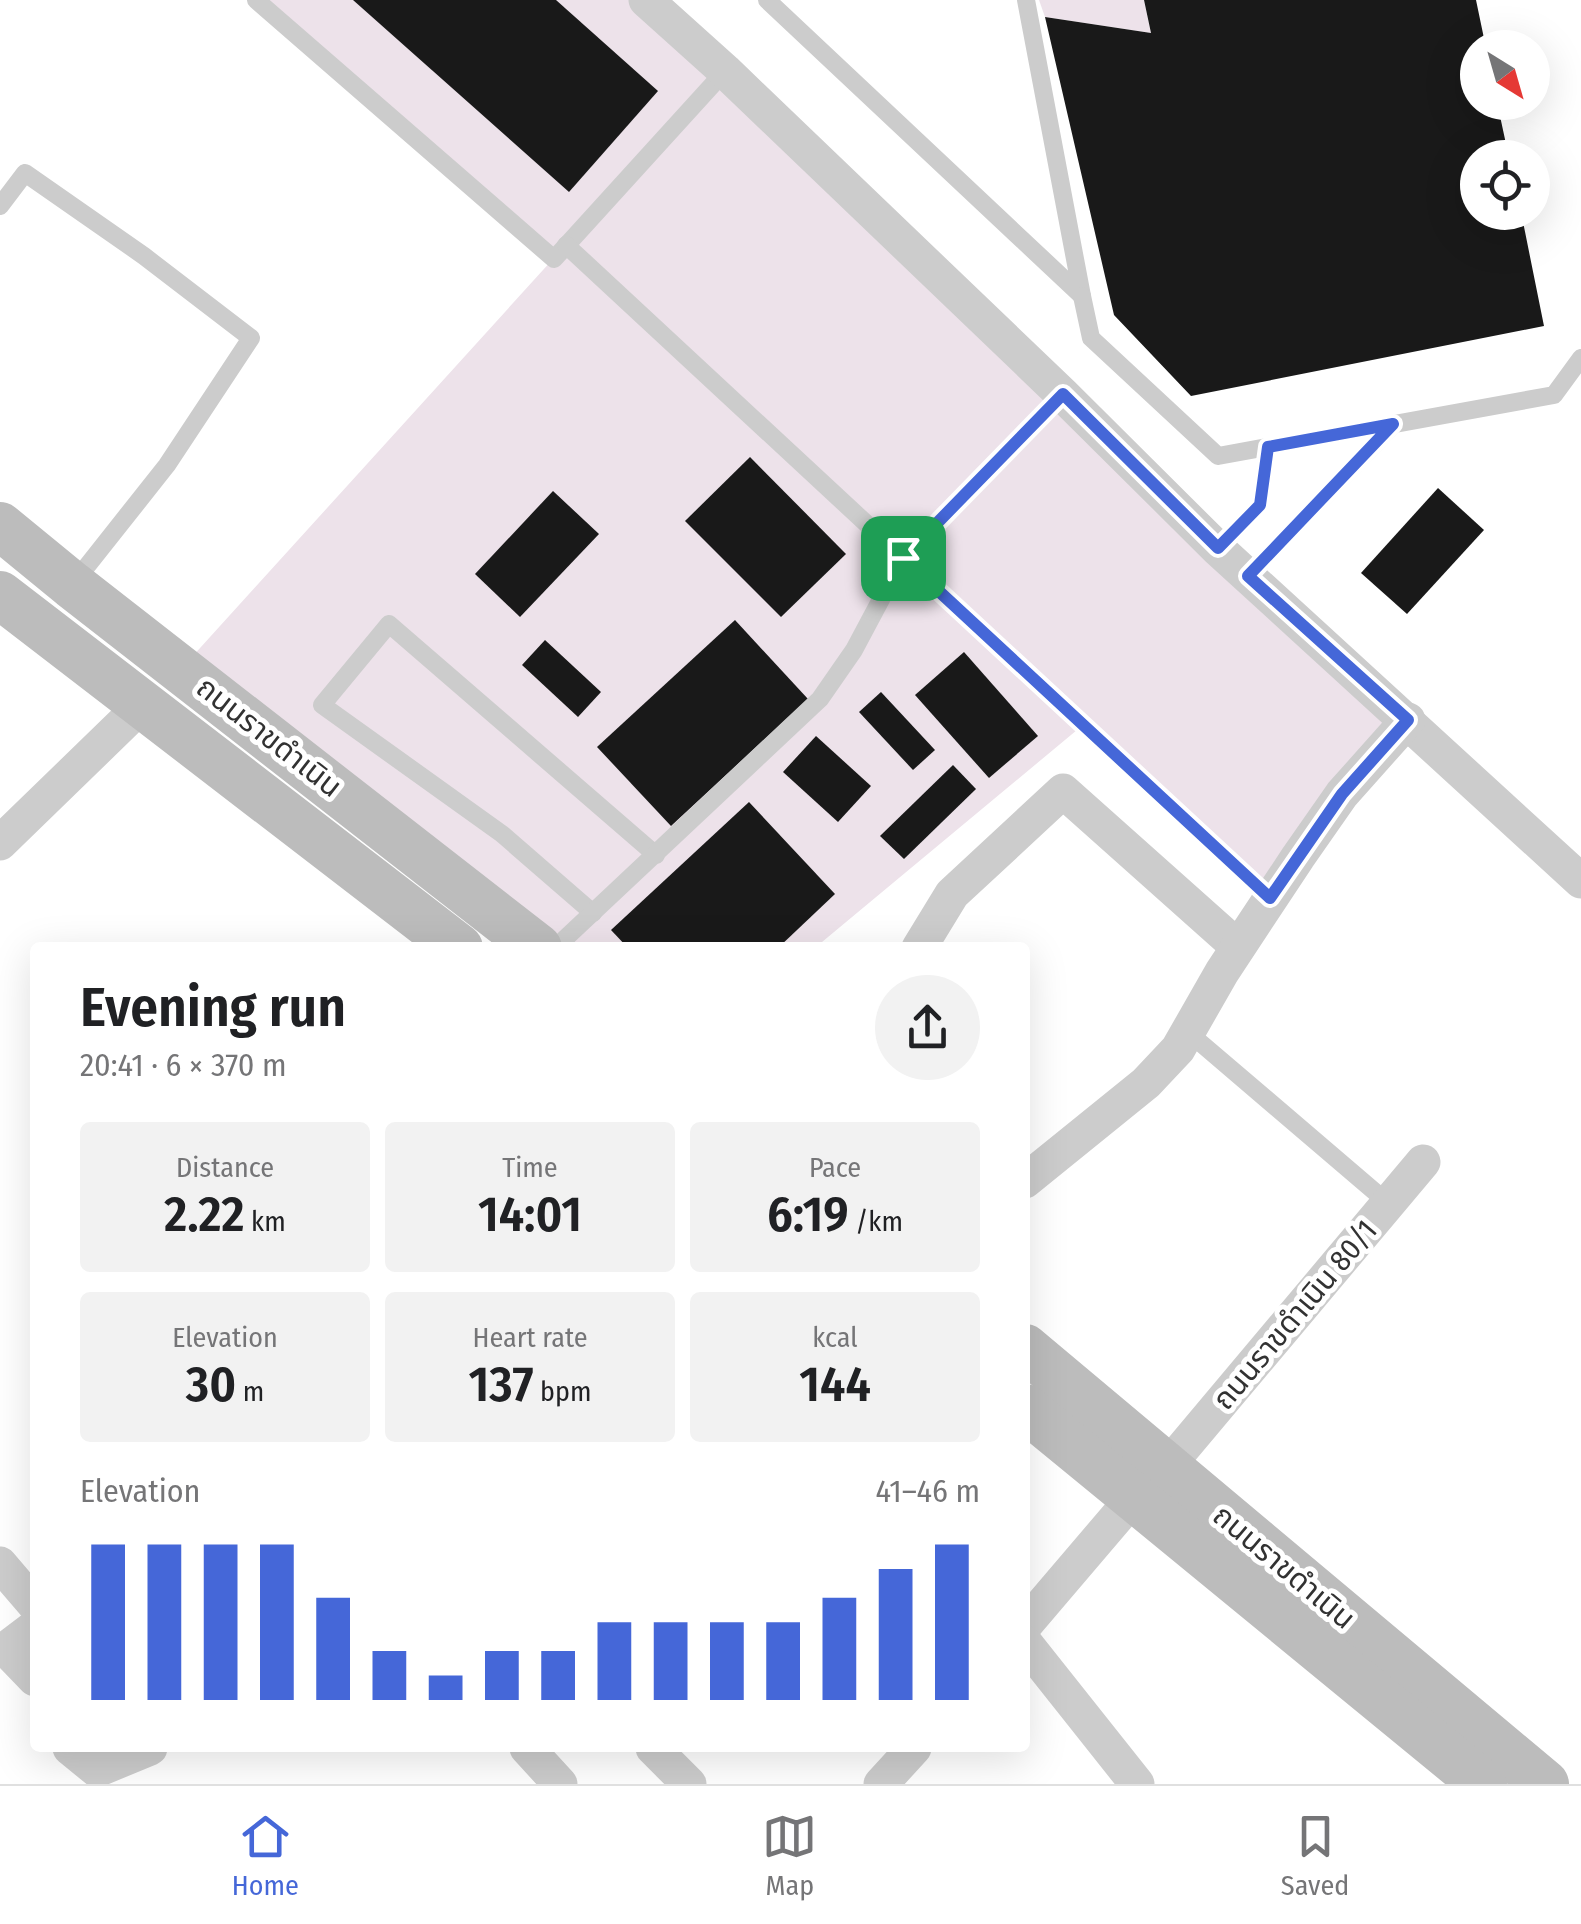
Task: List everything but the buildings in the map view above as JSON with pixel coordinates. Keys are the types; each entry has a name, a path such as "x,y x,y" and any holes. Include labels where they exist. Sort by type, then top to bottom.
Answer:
{"main road":[{"name":"ถนนราขดำเนิน","path":"0,526 530,942"},
{"name":"ถนนราขดำเนิน","path":"0,595 451,942"},
{"name":"ถนนราขดำเนิน","path":"1030,1353 1150,1483 1474,1781"},
{"name":"ถนนราขดำเนิน","path":"1030,1411 1150,1483 1545,1784"}],"street":[{"path":"646,0 1063,394 1218,548 1581,880"},
{"path":"0,843 143,704"},
{"path":"1030,1177 1146,1083 1178,1049 1238,947 1342,794 1408,720"},
{"path":"923,942 952,894 1063,791 1238,947"},
{"name":"ถนนราขดำเนิน 80/1","path":"1030,1619 1423,1162"},
{"path":"0,1564 30,1599"},
{"path":"30,1631 6,1648 30,1674"},
{"path":"1030,1649 1137,1784"},
{"path":"75,1752 97,1770 140,1752"},
{"path":"531,1752 560,1784"},
{"path":"657,1752 688,1784"},
{"path":"881,1784 910,1752"}],"lane":[{"path":"256,0 554,258 725,71"},
{"path":"767,0 1082,296"},
{"path":"1026,0 1091,338 1218,456 1554,396 1581,358"},
{"path":"0,206 25,174 144,256 251,338 167,465 72,585"},
{"path":"566,245 1270,898"},
{"path":"561,942 820,699 854,650 903,558 1063,394"},
{"path":"1248,576 1393,424"},
{"path":"1218,548 1260,505 1268,447"},
{"path":"593,912 502,834 322,705 389,624 656,856"},
{"path":"1189,1033 1388,1203"}],"shaded area":[{"path":"256,0 646,0 1408,720 1270,898 1083,725 822,942 530,942 181,669 553,259"},
{"path":"1039,0 1144,0 1151,33 1045,17"}],"route":[{"path":"1063,394 1218,548 1260,505 1268,447 1393,424 1248,576 1408,720 1342,794 1270,898 903,558 1063,394"}]}
